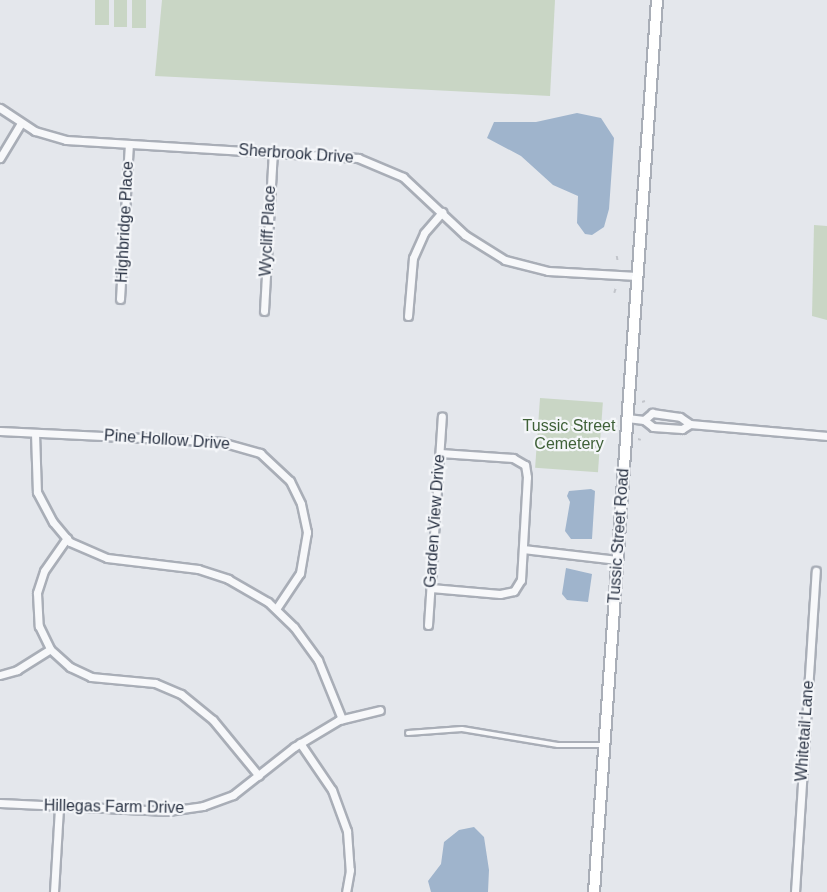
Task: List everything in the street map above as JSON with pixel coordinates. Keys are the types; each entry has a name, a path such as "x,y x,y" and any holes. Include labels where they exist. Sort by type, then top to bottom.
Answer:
{"main road":[{"name":"Tussic Street Road","path":"594,892 657,0"}],"street":[{"name":"Sherbrook Drive","path":"0,108 21,123 66,140 341,155 372,162 409,182 477,245 521,266 637,276"},
{"path":"0,158 21,123"},
{"name":"Highbridge Place","path":"120,300 129,144"},
{"name":"Wycliff Place","path":"264,311 273,152"},
{"path":"408,316 413,258 424,233 442,212"},
{"path":"644,420 652,413 680,417 690,424 827,436"},
{"name":"Garden View Drive","path":"428,625 442,416"},
{"path":"627,418 644,420 653,427 682,429 690,424"},
{"name":"Pine Hollow Drive","path":"0,431 221,442 250,448 271,461 296,492 307,532 300,573 276,609"},
{"path":"34,433 37,492 52,522 67,538 107,558 171,563 211,573 276,609 318,660 342,719"},
{"path":"431,588 500,594 514,591 521,580 528,477 525,465 513,458 440,453"},
{"path":"67,538 44,571 37,593 39,626 50,649 70,667 91,677 155,683 181,694 213,720 259,776"},
{"path":"523,549 617,560"},
{"name":"Whitetail Lane","path":"795,892 816,571"},
{"path":"0,675 17,670 50,649"},
{"name":"Hillegas Farm Drive","path":"0,803 59,807 189,809 233,795 300,743 342,719 380,710"},
{"path":"300,743 339,803 350,854 346,892"},
{"path":"54,892 59,807"}],"lane":[{"path":"408,733 455,729 558,745 604,746"}],"path":[{"path":"617,256 618,262"},
{"path":"614,293 616,287"}],"green space":[{"path":"95,0 109,0 109,25 95,25"},
{"path":"114,0 127,0 127,27 114,27"},
{"path":"132,0 146,0 146,28 132,28"},
{"path":"162,0 555,0 550,96 155,76"},
{"path":"814,225 827,226 827,320 812,316"},
{"name":"Tussic Street Cemetery","path":"540,398 603,402 598,472 535,468"}],"water":[{"path":"577,113 601,118 614,138 609,209 604,227 592,235 585,234 577,223 578,196 553,185 521,156 487,138 494,122 536,122"},
{"path":"591,489 595,491 592,539 571,539 565,531 570,502 567,496 569,491"},
{"path":"566,568 592,574 588,602 567,600 562,594"},
{"path":"474,827 484,837 489,870 488,892 431,892 428,881 441,864 444,842 459,830"}]}
